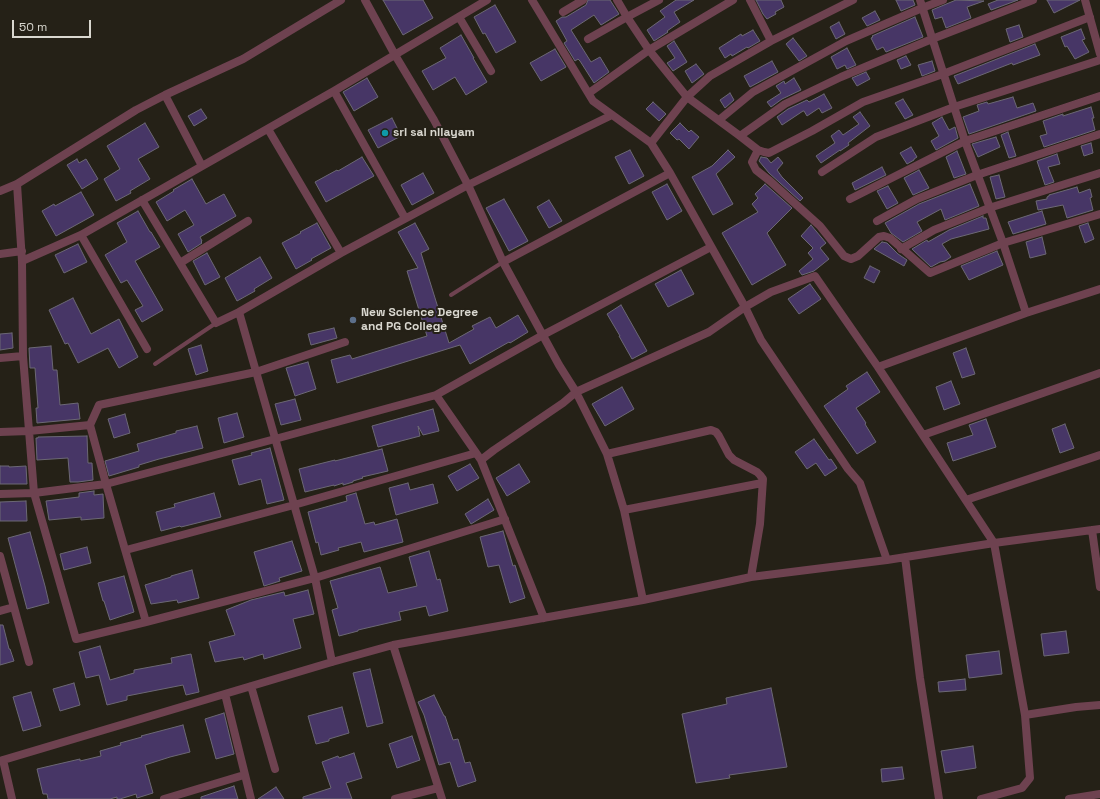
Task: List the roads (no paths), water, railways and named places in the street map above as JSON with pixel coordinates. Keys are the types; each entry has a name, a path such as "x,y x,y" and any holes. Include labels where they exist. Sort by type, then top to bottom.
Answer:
{"street":[{"path":"0,191 17,184 136,110 243,59 341,0"},
{"path":"365,0 395,55 434,120 468,185 503,262 559,365 576,392 607,454 624,510 643,600"},
{"path":"22,261 81,235 334,91 487,0"},
{"path":"532,0 593,101 651,143 670,173 745,307 761,340 848,469 860,483 887,560"},
{"path":"563,12 583,0"},
{"path":"617,0 649,50 687,97 758,150 769,153 863,102 943,74 1090,17"},
{"path":"588,39 659,0"},
{"path":"589,93 649,50 733,0"},
{"path":"750,0 771,41"},
{"path":"651,143 687,97 710,76 771,41 853,0"},
{"path":"719,120 753,92 846,41 921,4 943,0"},
{"path":"740,136 785,104 841,77 932,39 1033,0"},
{"path":"1085,0 1100,54"},
{"path":"921,4 965,141 1003,243 1026,313"},
{"path":"459,17 491,71"},
{"path":"822,172 876,137 954,107 1100,60"},
{"path":"334,91 405,218"},
{"path":"165,95 202,166"},
{"path":"850,199 965,141 1100,96"},
{"path":"142,200 216,323 239,312 405,218 468,185 612,115"},
{"path":"268,129 341,253"},
{"path":"876,221 917,199 977,175 1100,134"},
{"path":"758,150 752,162 756,170 820,226 844,256 851,259 858,256 882,236 890,238 930,273 1003,243 1100,214"},
{"path":"503,262 670,173"},
{"path":"902,249 934,230 989,208 1100,173"},
{"path":"17,184 22,251 23,356 34,493 76,639 315,578 505,519"},
{"path":"180,263 248,221"},
{"path":"81,235 147,349"},
{"path":"0,494 34,493 106,484 436,395 543,335 711,247"},
{"path":"0,254 22,251"},
{"path":"126,550 479,457 563,403 576,392 709,332 745,307 771,292 815,276 878,367 994,543 1025,715 1030,778 1022,788 981,799"},
{"path":"878,367 1026,313 1100,289"},
{"path":"239,312 315,578 332,662"},
{"path":"146,622 90,425 99,405 256,372 345,342"},
{"path":"0,358 23,356"},
{"path":"923,435 1100,373"},
{"path":"436,395 479,457 544,618"},
{"path":"0,432 29,431 90,425"},
{"path":"607,454 711,430 716,432 729,455 734,460 760,475 763,479 760,524 751,577"},
{"path":"966,500 1100,455"},
{"path":"624,510 762,483"},
{"path":"12,799 1,760 392,645 643,600 751,577 887,560 1096,529 1100,587"},
{"path":"0,556 29,662"},
{"path":"905,557 920,678 939,799"},
{"path":"0,611 14,607"},
{"path":"392,645 442,799"},
{"path":"251,686 275,769"},
{"path":"225,694 251,799"},
{"path":"1025,715 1100,705"},
{"path":"164,799 244,775"},
{"path":"395,799 438,788"},
{"path":"1069,799 1100,794"}],"lane":[{"path":"451,295 503,262"},
{"path":"155,364 216,323"}],"place":[{"name":"sri sai nilayam","path":"385,133"},
{"name":"New Science Degree and PG College","path":"353,320"}]}
